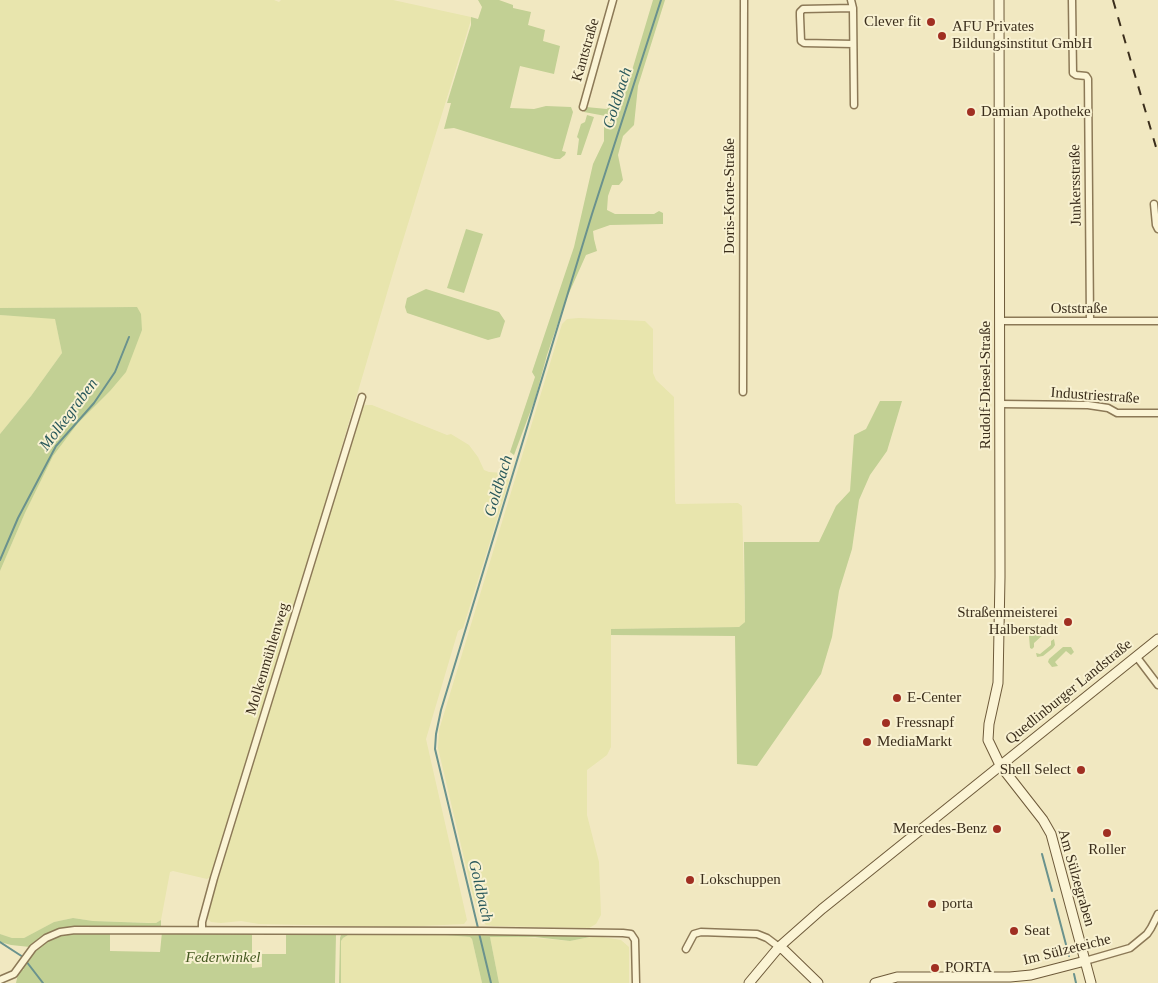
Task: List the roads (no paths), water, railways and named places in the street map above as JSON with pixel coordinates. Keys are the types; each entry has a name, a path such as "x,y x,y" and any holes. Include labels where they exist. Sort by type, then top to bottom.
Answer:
{"street":[{"name":"Kantstraße","path":"583,107 613,0"},
{"name":"Doris-Korte-Straße","path":"743,392 744,0"},
{"path":"851,0 853,8 854,105"},
{"name":"Rudolf-Diesel-Straße","path":"999,0 999,668 997,692 988,732 990,747 1000,766"},
{"name":"Junkersstraße","path":"1072,0 1073,73 1086,76 1088,79 1090,321"},
{"path":"853,8 803,9 800,12 801,41 804,43 853,44"},
{"path":"1154,204 1158,229"},
{"name":"Oststraße","path":"1000,321 1158,321"},
{"name":"Molkenmühlenweg","path":"202,930 202,922 214,878 362,397"},
{"name":"Industriestraße","path":"1000,404 1088,405 1108,408 1117,413 1158,413"},
{"name":"Quedlinburger Landstraße","path":"779,947 822,909 1158,639"},
{"path":"1136,656 1158,685"},
{"name":"Am Sülzegraben","path":"1000,766 1051,834 1091,983"},
{"name":"Im Sülzeteiche","path":"875,983 897,977 1010,977 1031,975 1086,962 1130,948 1152,928 1158,914"},
{"path":"0,980 14,974 24,959 46,938 60,932 75,930 479,931 631,934 635,940 636,983"},
{"path":"686,949 694,934 701,932 758,934 784,950 818,983"},
{"path":"749,983 779,947"}],"waterway":[{"name":"Goldbach","path":"478,928 435,749 436,734 441,710 592,214 661,0"},
{"name":"Molkegraben","path":"0,560 18,518 56,446 94,403 115,372 129,337"},
{"path":"1042,854 1052,891"},
{"path":"1054,899 1069,956"},
{"name":"Goldbach","path":"479,933 491,983"},
{"name":"Molkegraben","path":"0,942 23,957"},
{"name":"Molkegraben","path":"26,961 43,983"},
{"path":"1074,974 1076,983"}],"railway":[{"path":"1113,0 1158,154"}],"place":[{"name":"Clever fit","path":"931,22"},
{"name":"AFU Privates Bildungsinstitut GmbH","path":"942,36"},
{"name":"Damian Apotheke","path":"971,112"},
{"name":"Straßenmeisterei Halberstadt","path":"1068,622"},
{"name":"E-Center","path":"897,698"},
{"name":"Fressnapf","path":"886,723"},
{"name":"MediaMarkt","path":"867,742"},
{"name":"Shell Select","path":"1081,770"},
{"name":"Mercedes-Benz","path":"997,829"},
{"name":"Roller","path":"1107,833"},
{"name":"Lokschuppen","path":"690,880"},
{"name":"porta","path":"932,904"},
{"name":"Seat","path":"1014,931"},
{"name":"PORTA","path":"935,968"}],"park label":[{"name":"Federwinkel","path":"223,958"}]}
